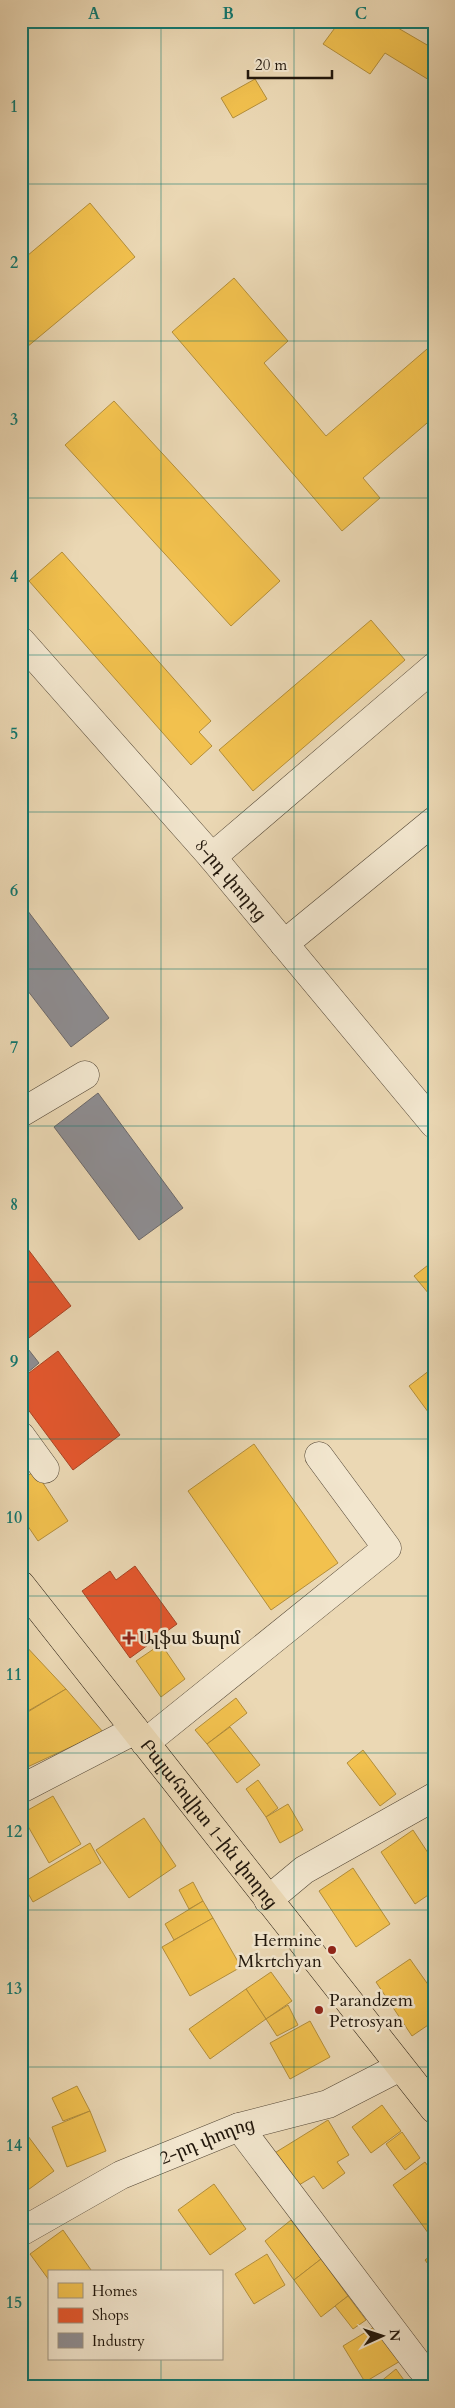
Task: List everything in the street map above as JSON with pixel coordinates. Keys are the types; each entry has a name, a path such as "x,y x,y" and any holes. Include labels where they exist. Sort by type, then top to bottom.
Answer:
{"main road":[{"name":"Բալահովիտ 1-ին փողոց","path":"21,1585 434,2109"}],"street":[{"name":"8-րդ փողոց","path":"21,641 212,857 434,1124"},
{"path":"212,857 434,667"},
{"path":"284,944 434,821"},
{"path":"21,1113 84,1075"},
{"path":"21,1436 45,1469"},
{"path":"21,1789 140,1737 387,1548 319,1456"},
{"path":"268,1900 304,1870 434,1797"},
{"name":"2-րդ փողոց","path":"21,2232 121,2175 239,2127 328,2104 400,2067"},
{"path":"239,2127 422,2368 434,2366"}],"building: Homes":[{"path":"340,21 386,21 434,49 434,83 385,53 370,74 323,44"},
{"path":"255,79 267,99 233,118 221,98"},
{"path":"90,203 135,257 21,352 21,261"},
{"path":"234,278 288,341 264,363 326,436 434,343 434,417 363,478 380,498 342,531 172,332"},
{"path":"114,401 280,581 231,626 65,445"},
{"path":"62,552 211,721 199,732 212,746 191,765 29,581"},
{"path":"371,620 405,660 253,791 219,750"},
{"path":"432,1262 434,1265 434,1300 414,1276"},
{"path":"434,1367 434,1420 409,1386"},
{"path":"254,1444 338,1563 271,1610 188,1491"},
{"path":"35,1471 68,1521 38,1541 21,1516 21,1480"},
{"path":"23,1643 66,1689 21,1715 21,1644"},
{"path":"161,1644 185,1679 161,1697 136,1661"},
{"path":"66,1689 103,1732 21,1770 21,1716"},
{"path":"236,1698 247,1713 207,1744 195,1730"},
{"path":"230,1727 260,1765 237,1783 207,1744"},
{"path":"363,1750 396,1794 380,1806 347,1763"},
{"path":"258,1780 278,1808 266,1817 246,1789"},
{"path":"53,1796 81,1844 49,1863 21,1814"},
{"path":"288,1804 303,1830 280,1843 266,1817"},
{"path":"144,1818 176,1866 129,1898 96,1850"},
{"path":"413,1830 434,1862 434,1891 415,1904 381,1852"},
{"path":"90,1843 101,1863 33,1902 22,1883"},
{"path":"353,1868 390,1924 356,1947 319,1891"},
{"path":"193,1882 203,1901 189,1909 179,1890"},
{"path":"203,1901 213,1918 174,1940 165,1924"},
{"path":"213,1918 241,1967 190,1996 162,1947"},
{"path":"410,1959 434,1993 434,2021 412,2036 376,1982"},
{"path":"271,1972 292,2001 266,2019 246,1989"},
{"path":"246,1989 266,2019 210,2059 189,2029"},
{"path":"288,2005 298,2025 277,2036 266,2019"},
{"path":"310,2021 330,2057 290,2079 270,2043"},
{"path":"77,2086 90,2111 63,2121 52,2098"},
{"path":"382,2105 401,2131 371,2153 352,2127"},
{"path":"90,2111 106,2151 67,2167 52,2127"},
{"path":"328,2120 349,2155 337,2162 345,2173 323,2189 314,2176 294,2188 273,2154"},
{"path":"25,2132 54,2171 21,2195 21,2135"},
{"path":"402,2132 420,2158 405,2170 386,2144"},
{"path":"425,2162 434,2174 434,2241 393,2185"},
{"path":"214,2184 246,2229 210,2255 178,2210"},
{"path":"291,2220 321,2259 294,2280 265,2241"},
{"path":"63,2230 91,2270 48,2270 48,2279 30,2254"},
{"path":"434,2253 434,2272 425,2260"},
{"path":"267,2254 285,2285 254,2304 235,2274"},
{"path":"321,2259 348,2296 321,2317 294,2280"},
{"path":"348,2296 366,2320 353,2329 335,2306"},
{"path":"379,2324 402,2360 365,2382 343,2346"},
{"path":"396,2369 409,2387 374,2387"}],"building: Shops":[{"path":"21,1240 71,1306 21,1344"},
{"path":"58,1351 120,1435 73,1470 21,1400 21,1379"},
{"path":"135,1566 177,1624 130,1658 82,1591 110,1571 116,1580"}],"building: Industry":[{"path":"21,902 109,1018 71,1047 21,982"},
{"path":"98,1093 183,1208 139,1240 54,1127"},
{"path":"25,1345 39,1363 21,1378 21,1348"}],"place":[{"name":"Ալֆա Ֆարմ","path":"129,1638"},
{"name":"Hermine Mkrtchyan","path":"332,1950"},
{"name":"Parandzem Petrosyan","path":"319,2010"}]}
